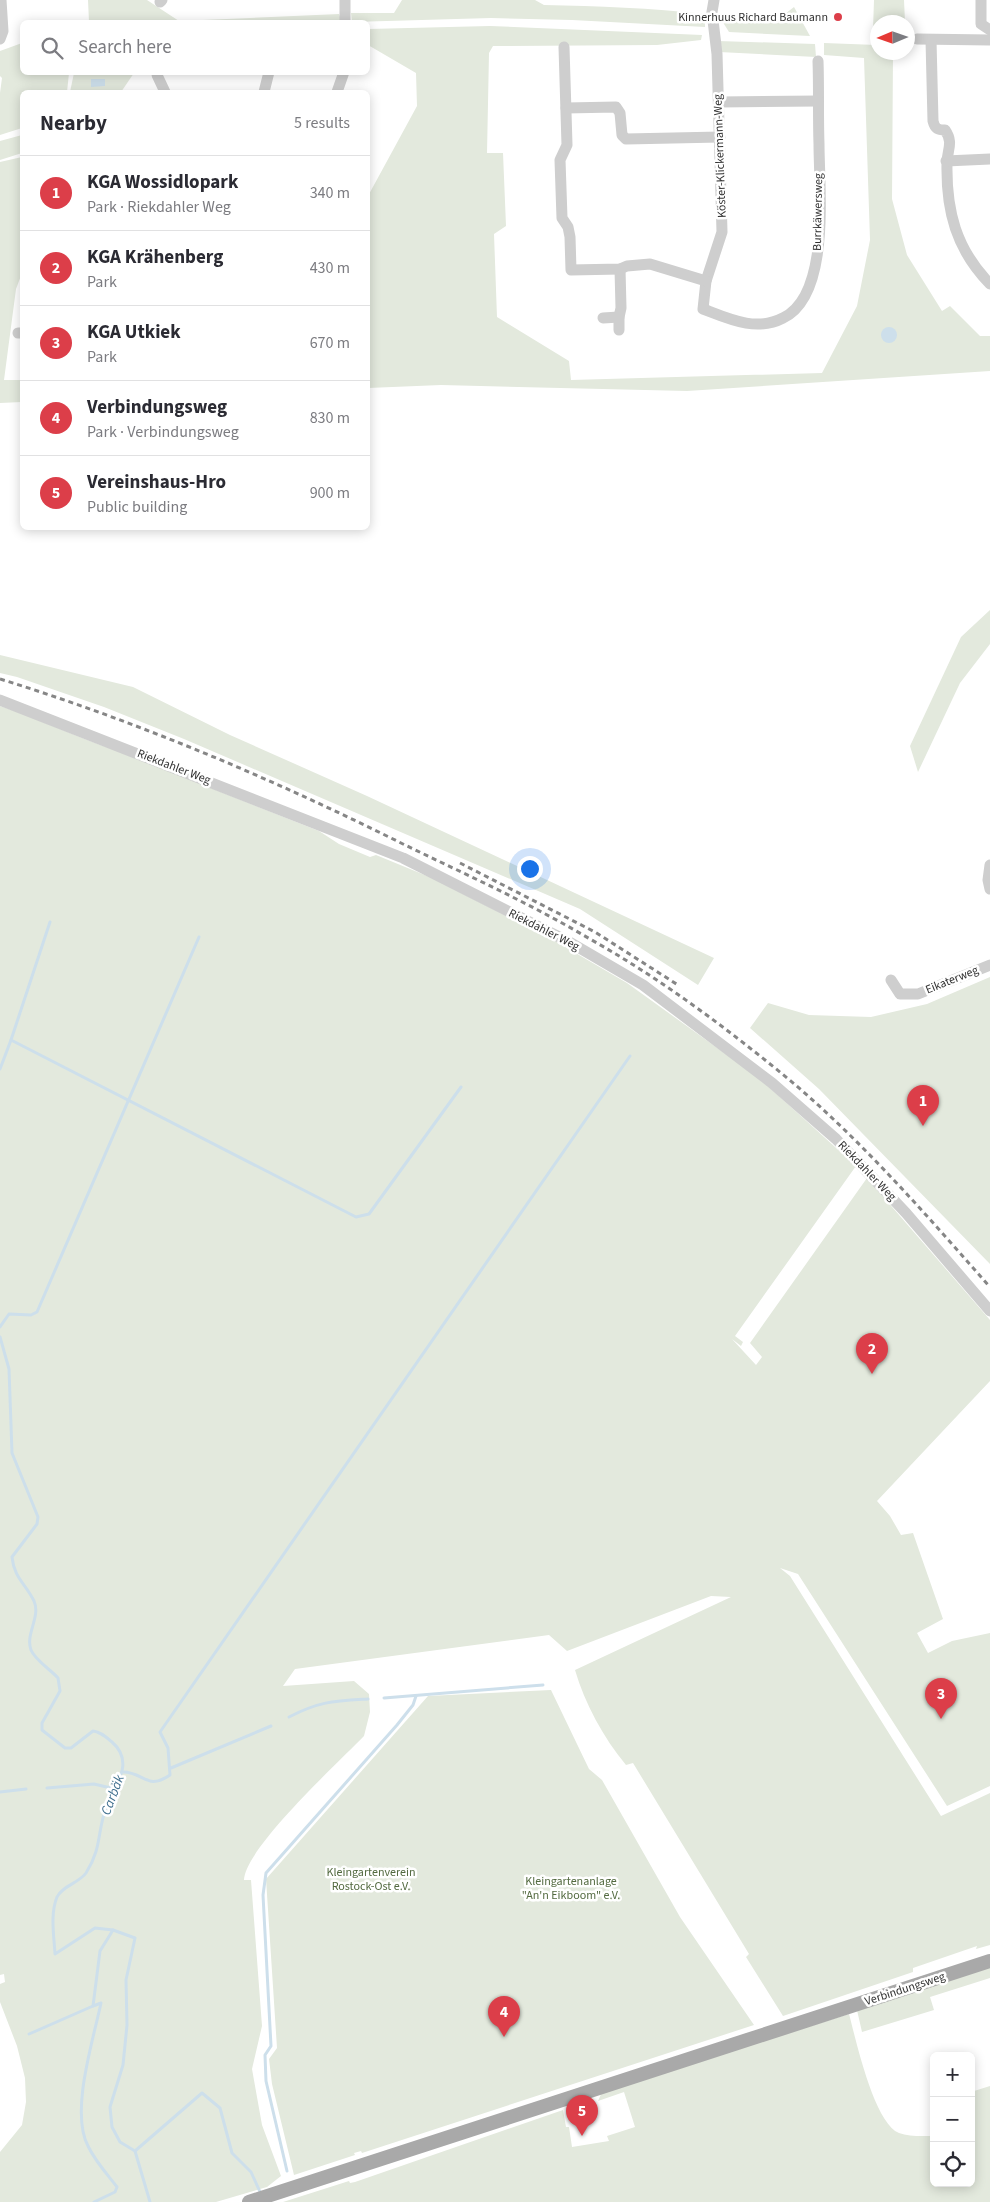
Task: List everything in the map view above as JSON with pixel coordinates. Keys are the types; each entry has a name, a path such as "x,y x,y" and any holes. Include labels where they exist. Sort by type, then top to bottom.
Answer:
{"main road":[{"name":"Verbindungsweg","path":"258,2199 990,1961"}],"street":[{"path":"0,39 3,31 1,0"},
{"path":"345,0 345,20"},
{"name":"Köster-Klickermann-Weg","path":"703,309 706,281 722,232 719,102 712,12 714,0"},
{"path":"981,0 981,24 990,30"},
{"path":"917,39 990,40"},
{"path":"931,40 933,121 935,127 938,130 945,130 950,138 950,151 946,160 952,218 960,245 975,269 990,284"},
{"path":"564,47 567,145 560,160 562,218 568,227 570,236 572,270 620,269 628,266 650,264 706,281"},
{"name":"Burrkäwersweg","path":"703,309 736,321 751,324 768,323 784,318 798,306 807,293 818,258 820,227 818,61"},
{"path":"157,75 164,90"},
{"path":"264,90 268,75"},
{"path":"338,90 343,75"},
{"path":"719,102 818,100"},
{"path":"566,108 616,108 620,112 622,136 626,139 720,137"},
{"path":"946,160 990,159"},
{"path":"619,330 621,308 620,269"},
{"path":"603,318 619,317"},
{"name":"Riekdahler Weg","path":"0,700 403,858 571,943 643,985 772,1083 836,1139 906,1213 990,1311"},
{"path":"990,864 988,880 990,889"},
{"name":"Eikaterweg","path":"891,980 900,994 918,994 990,965"}],"green space":[{"path":"88,0 147,0 177,20 89,20"},
{"path":"402,0 535,0 544,5 705,14 705,27 491,18 370,21 352,20 351,13 394,13"},
{"path":"874,0 904,0 905,15 873,15"},
{"path":"794,7 810,36 729,32 719,16 781,17"},
{"path":"339,14 341,20 202,20"},
{"path":"490,26 702,35 701,40 657,45 493,46 489,53 487,153 503,153 506,226 494,234 497,317 569,361 571,380 822,373 857,306 870,240 864,58 824,55 824,43 870,45 870,60 893,60 892,199 907,255 942,311 950,306 980,336 990,336 990,371 687,391 441,385 370,388 370,192 417,106 416,73 370,46 370,29"},
{"path":"718,41 815,44 816,57 719,52"},
{"path":"20,44 20,75 69,75 67,90 20,90 20,129 0,135 2,78 0,76 0,51"},
{"path":"74,75 133,75 122,90 70,90"},
{"path":"20,136 20,154 0,160 0,141"},
{"path":"20,157 20,278 16,289 4,380 20,380 20,402 0,403 0,162"},
{"path":"990,610 990,644 960,683 918,772 910,746 961,637"},
{"path":"0,655 133,687 230,735 367,796 714,958 698,985 580,909 184,739 104,707 0,673"},
{"path":"0,706 319,831 339,844 370,857 376,855 432,878 555,941 627,983 759,1078 856,1166 735,1336 743,1342 741,1346 732,1339 756,1365 762,1357 750,1343 867,1178 990,1320 990,1381 877,1501 890,1516 901,1535 913,1533 943,1619 917,1633 928,1653 952,1641 990,1633 990,1786 947,1806 798,1574 780,1568 790,1576 941,1816 990,1793 990,1945 976,1949 977,1946 913,1968 913,1972 783,2016 746,1957 749,1954 633,1763 626,1765 602,1732 589,1708 575,1670 731,1597 711,1596 567,1651 549,1635 295,1669 283,1686 354,1681 369,1694 370,1712 364,1736 276,1827 248,1866 244,1880 251,1880 262,2026 252,2069 262,2125 281,2176 267,2187 216,2202 0,2202 0,2152 22,2125 26,2102 25,2078 17,2046 0,2002 0,1984 5,1982 4,1974 0,1975"},
{"path":"990,977 990,1264 819,1089 750,1028 768,1003 809,1015 871,1017 927,1004"},
{"path":"551,1690 589,1769 602,1780 680,1917 754,2025 362,2153 361,2151 354,2153 355,2155 294,2175 272,2084 269,2059 277,2048 266,1879 428,1696"},
{"path":"990,1967 990,1978 930,1997 934,2010 862,2032 857,2010"},
{"path":"849,2014 867,2080 882,2114 890,2126 899,2133 930,2136 930,2187 975,2187 975,2091 990,2086 990,2202 283,2202 349,2181 350,2183 355,2182 563,2110 566,2127 569,2127 572,2147 609,2141 607,2136 635,2127 624,2092 598,2101 602,2092"}],"water":[{"path":"91,79 105,79 105,86 91,87"},
{"path":"889,327 897,335 889,343 881,335"}],"waterway":[{"path":"11,1040 50,922"},
{"path":"0,1327 9,1314 31,1315 37,1312 199,937"},
{"path":"0,1069 11,1040 356,1217 369,1214 461,1087"},
{"path":"123,1772 151,1781 156,1781 170,1775 168,1748 160,1732 630,1056"},
{"name":"Carbäk","path":"0,1337 9,1369 12,1453 38,1517 37,1524 12,1557 13,1564 36,1607 30,1638 31,1650 39,1661 58,1678 60,1691 42,1723 42,1730 65,1748 71,1748 93,1731 98,1732 112,1742 119,1750 123,1766 118,1783 106,1808 95,1856 91,1864 83,1876 59,1893 57,1897 53,1918 55,1954 95,1928 113,1930 135,1938 126,1980 127,2025 123,2065 110,2107 112,2127 120,2142 135,2151 150,2202"},
{"path":"384,1698 543,1685"},
{"path":"287,2171 266,2081 265,2055 271,2046 263,1895 266,1873 397,1725 413,1705 416,1696"},
{"path":"289,1717 327,1703 368,1699"},
{"path":"171,1768 271,1726"},
{"path":"47,1788 94,1784 115,1789"},
{"path":"0,1792 26,1789"},
{"path":"29,2034 93,2006 100,1951 113,1930"},
{"path":"93,2006 101,2003 82,2096 81,2115 83,2132 94,2157 117,2187 115,2192 94,2202"},
{"path":"135,2151 202,2093 220,2108 232,2153 251,2172 261,2194"}],"railway":[{"path":"0,679 155,733 256,775 499,890 568,926 614,953 660,982 705,1014 800,1089 885,1171 990,1287"},
{"path":"460,863 595,932 678,985"}],"place":[{"name":"Kinnerhuus Richard Baumann","path":"838,17"},
{"name":"KGA Wossidlopark","path":"923,1126"},
{"name":"KGA Krähenberg","path":"872,1374"},
{"name":"KGA Utkiek","path":"941,1719"},
{"name":"Verbindungsweg","path":"504,2037"},
{"name":"Vereinshaus-Hro","path":"582,2136"}],"park label":[{"name":"Kleingartenverein Rostock-Ost e.V.","path":"371,1879"},
{"name":"Kleingartenanlage \"An'n Eikboom\" e.V.","path":"571,1888"}]}
